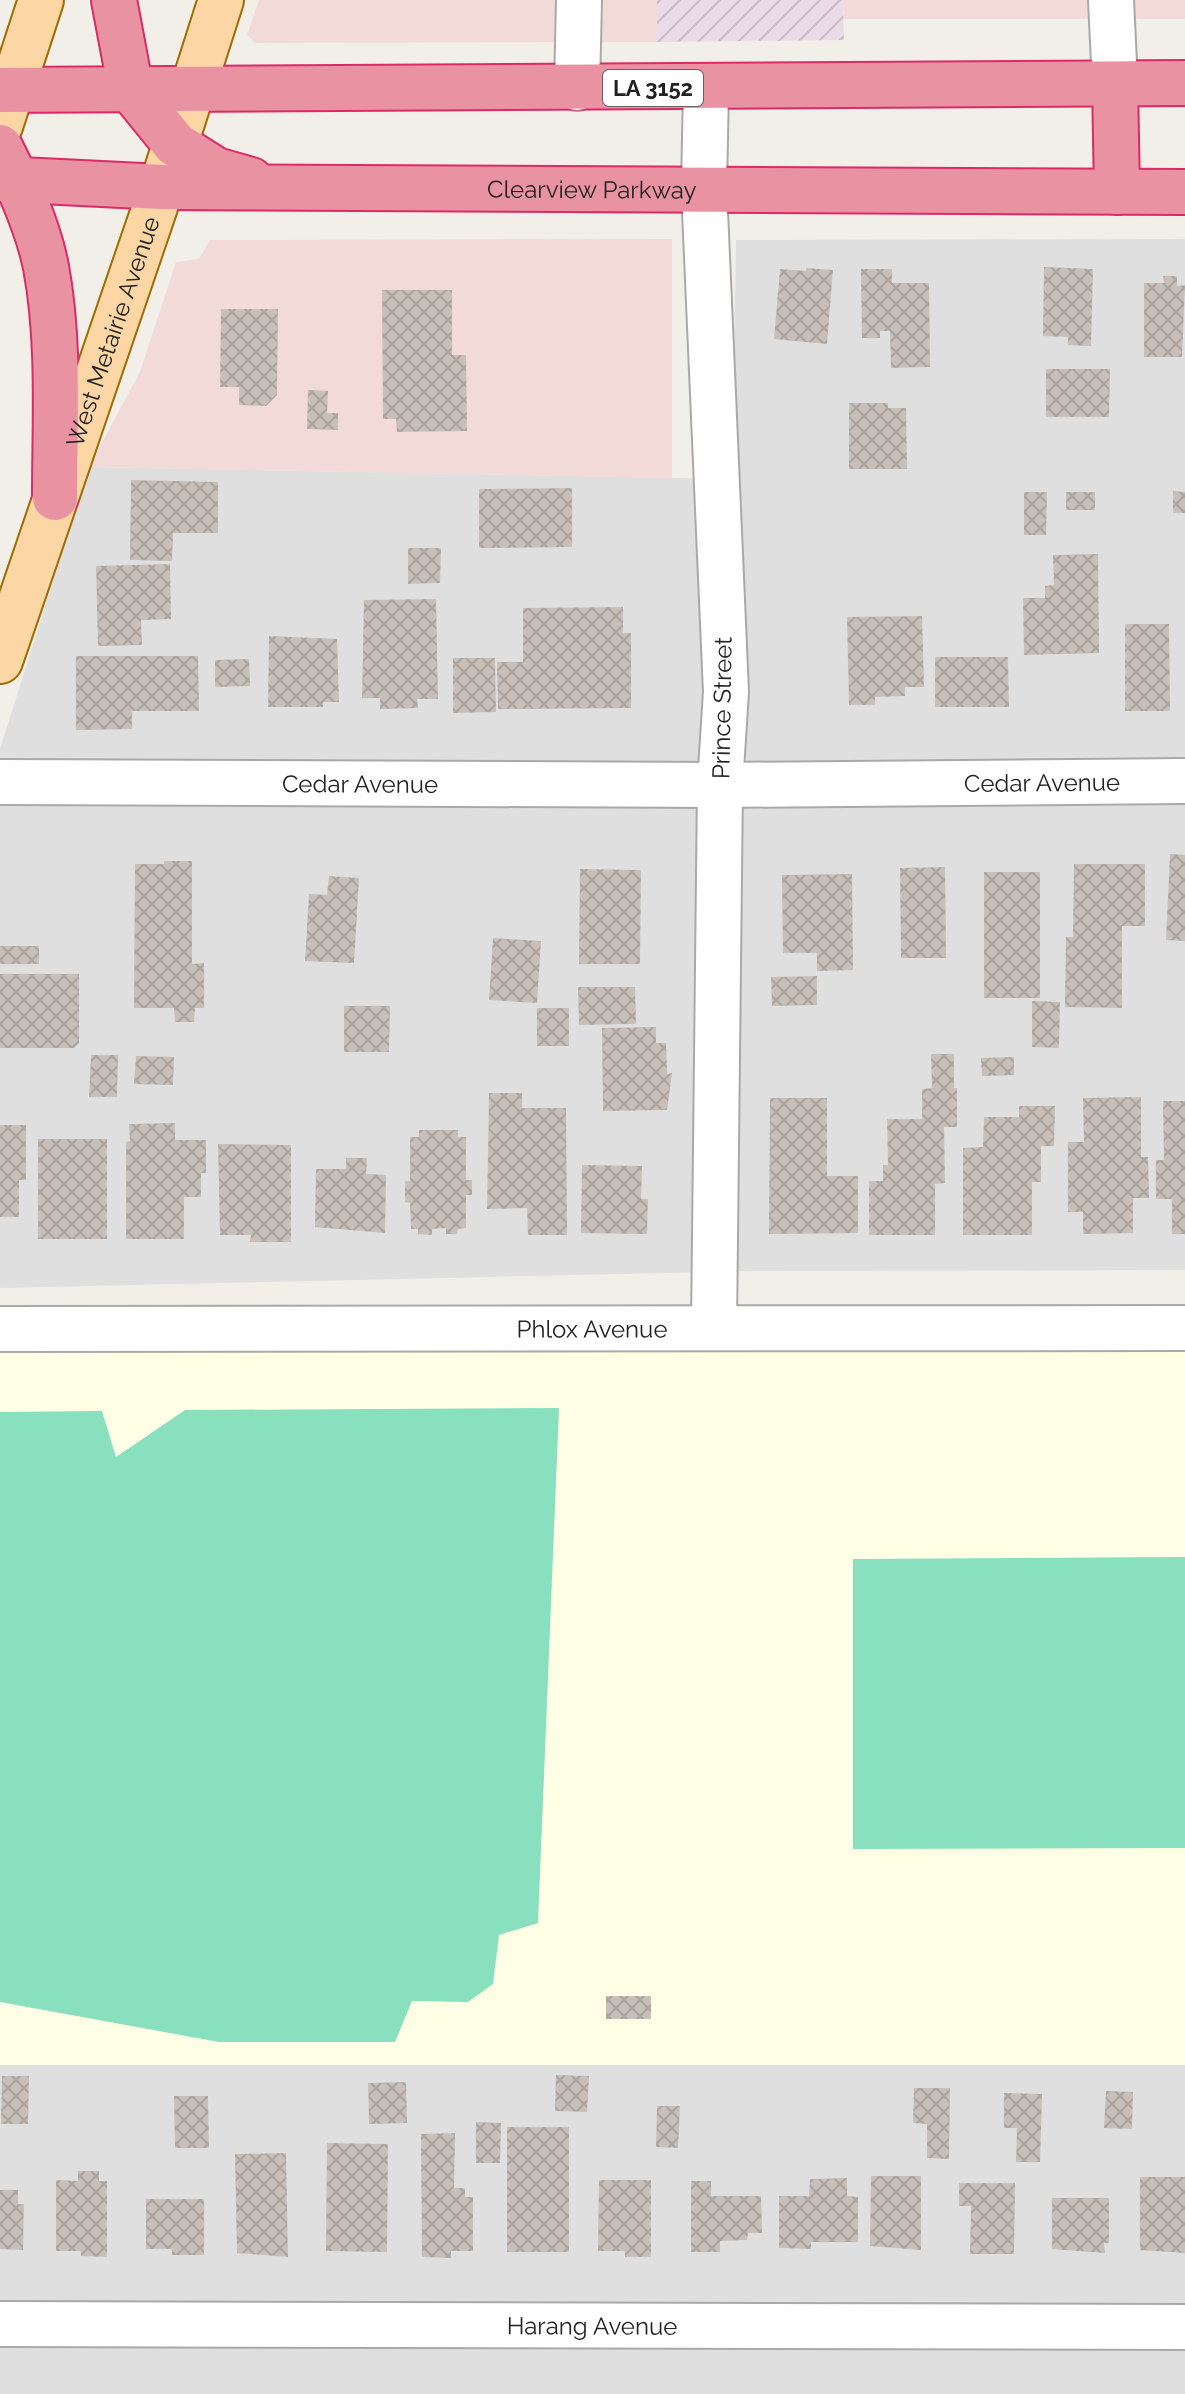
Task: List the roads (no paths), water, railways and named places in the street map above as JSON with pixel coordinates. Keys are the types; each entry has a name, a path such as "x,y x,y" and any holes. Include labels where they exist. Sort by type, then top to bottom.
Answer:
{"highway":[{"path":"114,0 131,90 175,144 216,170 276,187"},
{"name":"LA 3152","path":"4,102 131,90 1185,83"},
{"path":"1115,84 1117,192"},
{"path":"6,169 46,265 55,354 55,498"},
{"name":"Clearview Parkway","path":"6,169 162,187 1185,192"}],"main road":[{"path":"4,102 41,0"},
{"name":"West Metairie Avenue","path":"0,661 162,187 221,0"}],"street":[{"path":"577,88 579,0"},
{"path":"1111,0 1115,84"},
{"name":"Prince Street","path":"706,88 704,188 726,692 720,785 714,1328"},
{"name":"Cedar Avenue","path":"0,782 900,785 1185,781"},
{"name":"Phlox Avenue","path":"0,1329 1185,1328"},
{"name":"Harang Avenue","path":"0,2324 1185,2327"}]}
